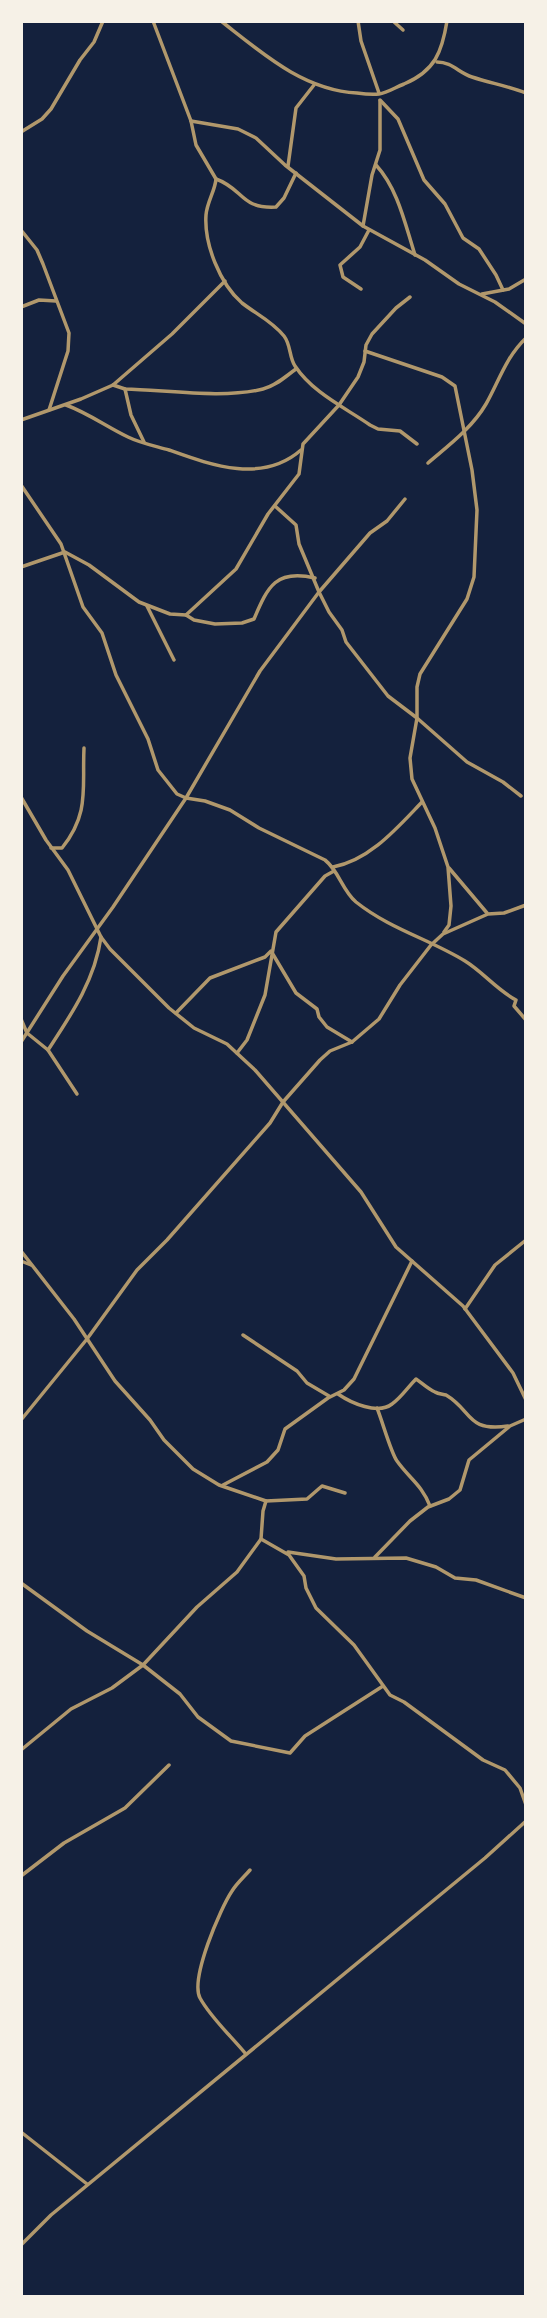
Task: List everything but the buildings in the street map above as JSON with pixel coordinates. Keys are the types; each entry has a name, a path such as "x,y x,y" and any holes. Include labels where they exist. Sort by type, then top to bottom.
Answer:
{"street":[{"path":"21,132 42,119 51,109 94,42 103,21"},
{"path":"153,21 191,121 196,145 216,179 225,183 249,204 276,207 284,198 296,173"},
{"path":"221,21 295,75 314,85 345,92 380,94 411,81 436,62 447,21"},
{"path":"358,21 361,41 380,94 380,150 372,175 363,226"},
{"path":"393,21 403,30"},
{"path":"436,62 454,66 474,78 526,93"},
{"path":"288,167 296,108 314,85"},
{"path":"380,100 398,119 424,180 445,205 463,238 479,249 503,290"},
{"path":"191,121 245,132 363,226 526,324"},
{"path":"376,165 387,177 400,206 416,256"},
{"path":"216,179 206,215 207,231 225,281 243,304 261,315 285,337 297,369 319,391 378,429 400,430 417,444"},
{"path":"21,230 37,250 69,332 68,351 49,411"},
{"path":"361,289 343,276 340,265 360,247 369,230"},
{"path":"481,295 509,289 526,279"},
{"path":"21,420 113,386 172,334 225,281"},
{"path":"66,405 124,435 206,463 247,470 279,463 292,458 301,450 314,430 339,405 358,377 366,345 379,324 410,298"},
{"path":"21,307 39,300 56,301"},
{"path":"428,463 466,431 486,404 516,348 526,338"},
{"path":"21,1420 137,1270 167,1240 270,1123 283,1102 320,1060 330,1051 352,1042 379,1018 400,985 449,925 448,867 435,828 412,779 410,758 417,718 416,694 420,674 467,599 474,577 477,510 466,431 457,392 449,381 365,351"},
{"path":"113,386 207,394 263,389 297,369"},
{"path":"125,389 131,415 144,442"},
{"path":"186,615 214,587 232,574 275,506 299,474 301,450"},
{"path":"21,485 55,532 65,552 83,607 102,633 116,675 148,738 158,770 177,794 205,800 230,810 259,828 325,860 334,869 346,893 377,918 452,953 484,973 516,1000 514,1006 526,1020"},
{"path":"21,1042 186,798 260,671 319,592 370,533 387,521 405,499"},
{"path":"275,506 296,525 299,544 319,592 342,630 346,642 388,696 467,762 503,782 521,796"},
{"path":"21,567 65,552 89,565 147,606 170,614 186,615 201,622 242,623 254,619 260,603 277,580 296,574 315,578"},
{"path":"147,606 174,660"},
{"path":"51,848 62,848 74,833 81,816 85,793 84,748"},
{"path":"21,797 78,888 101,937 176,1013 194,1028 217,1038 237,1053 283,1102 361,1192 387,1236 465,1309 513,1373 526,1400"},
{"path":"237,1053 247,1040 265,995 276,932 325,876 378,844 422,802"},
{"path":"448,867 488,914"},
{"path":"443,934 488,914 504,913 526,905"},
{"path":"48,1050 92,975 98,960 101,937"},
{"path":"176,1013 210,978 265,957 271,951"},
{"path":"271,951 296,993 317,1009 319,1017 327,1027 352,1042"},
{"path":"21,1019 27,1033 48,1050 77,1094"},
{"path":"465,1309 495,1265 526,1240"},
{"path":"21,1251 115,1381 185,1463 222,1486 266,1501 307,1499 322,1486 345,1493"},
{"path":"21,1261 33,1266"},
{"path":"222,1486 267,1462 278,1450 285,1429 338,1394 354,1379 411,1261"},
{"path":"243,1335 297,1371 307,1383 331,1397"},
{"path":"338,1394 346,1400 386,1408 395,1403 416,1379 433,1392 446,1396 482,1426 510,1426"},
{"path":"377,1408 395,1458 424,1491 430,1506"},
{"path":"375,1557 410,1521 430,1506 449,1499 460,1490 469,1460 510,1426 526,1419"},
{"path":"21,1750 71,1709 112,1688 143,1665 197,1607 237,1572 261,1539 266,1501"},
{"path":"261,1539 286,1552 336,1559 406,1558 436,1567 455,1578 476,1580 526,1598"},
{"path":"286,1552 304,1576 306,1588 316,1608 354,1645 390,1695 404,1702 483,1760 505,1770 520,1788 526,1805"},
{"path":"21,1583 87,1631 143,1665 180,1694 198,1717 231,1741 290,1752 305,1736 383,1686"},
{"path":"21,1876 64,1843 125,1808 169,1765"},
{"path":"21,2245 87,2184 485,1858 526,1821"},
{"path":"245,2053 199,1997 196,1983 211,1931 233,1889 250,1870"},
{"path":"21,2132 87,2184"}]}
